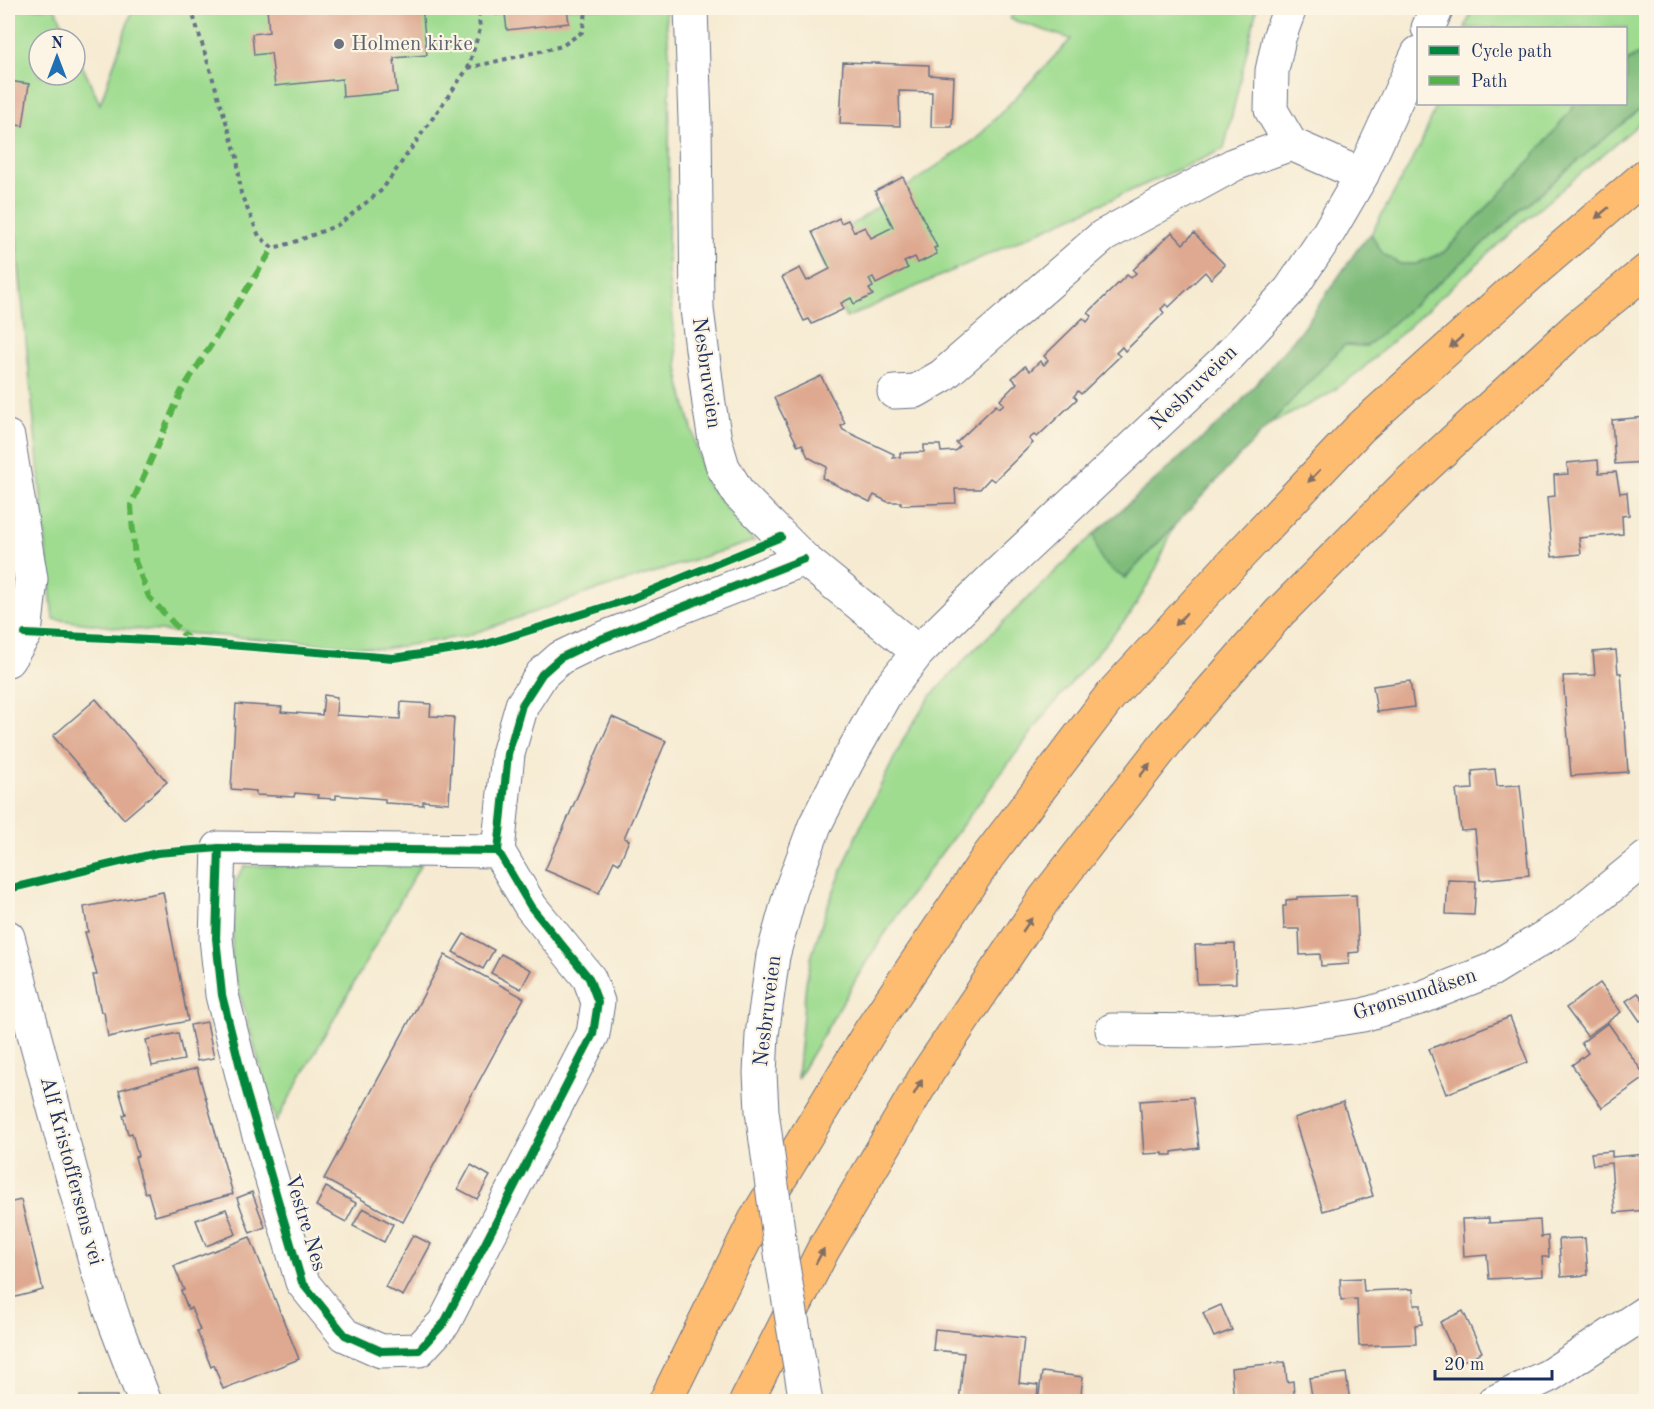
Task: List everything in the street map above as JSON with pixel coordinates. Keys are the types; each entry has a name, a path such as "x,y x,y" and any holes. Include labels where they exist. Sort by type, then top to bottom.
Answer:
{"highway":[{"path":"665,1401 755,1220 870,1031 989,855 1111,695 1361,427 1533,272 1647,176"},
{"path":"746,1401 823,1250 927,1072 1045,898 1169,739 1279,613 1408,483 1577,327 1647,271"}],"street":[{"name":"Nesbruveien","path":"691,8 695,120 696,309 715,440 723,466 739,494 804,560 918,652"},
{"path":"1290,8 1279,38 1272,72 1271,110 1292,144 1362,175"},
{"path":"1428,27 1437,8"},
{"name":"Nesbruveien","path":"806,1401 782,1260 762,1111 760,1073 762,1035 773,956 791,890 815,825 886,693 918,652 1224,360 1269,314 1304,272 1362,175 1417,57"},
{"path":"894,393 916,391 942,376 1103,236 1235,164 1292,144"},
{"path":"8,437 31,579 25,634 8,660"},
{"path":"498,851 508,754 522,705 542,674 560,658 591,643 804,560"},
{"name":"Vestre Nes","path":"219,848 498,851 531,907 589,978 598,1002 593,1035 444,1323 419,1350 381,1351 345,1335 303,1282 246,1091 222,995 216,938 219,848"},
{"name":"Grønsundåsen","path":"1112,1030 1214,1031 1294,1026 1363,1015 1424,997 1491,970 1564,925 1647,858"},
{"name":"Alf Kristoffersens vei","path":"8,937 97,1268 145,1401"},
{"path":"1494,1401 1550,1375 1647,1312"}],"path":[{"path":"191,8 237,157 241,194 259,236 273,248 338,225 382,190 468,68 480,29 478,8"},
{"path":"468,68 562,46 582,33 587,8"}],"green space":[{"path":"8,8 55,8 64,27 27,27 27,87 87,87 87,76 100,104 133,8 665,8 670,62 668,274 680,383 706,483 754,541 588,593 466,636 383,649 121,628 53,619 8,154"},
{"path":"1016,8 1257,8 1224,149 846,318 817,249 977,138 1071,39 1010,19"},
{"path":"1473,8 1646,8 1646,46 1642,52 1627,61 1627,27 1465,27"},
{"path":"1646,46 1646,104 1567,170 1367,346 1344,345 1125,578 1111,570 1097,550 1094,534 1233,411 1303,328 1359,247 1371,234 1383,254 1400,264 1416,264 1444,252 1521,172 1575,105 1627,105 1627,61 1642,52"},
{"path":"1646,104 1646,118 1515,229 1361,370 1326,396 1268,425 1344,345 1367,346 1567,170"},
{"path":"1437,105 1575,105 1522,172 1444,252 1416,264 1400,264 1383,254 1371,234 1421,144"},
{"path":"1174,526 1153,576 1131,613 1050,708 913,891 865,964 797,1079 806,982 826,910 856,836 905,736 930,697 969,655 1094,534 1097,550 1103,561 1111,570 1125,578"},
{"path":"421,864 276,1122 231,963 236,880 245,866"}],"building":[{"name":"Holmen kirke","path":"267,8 422,8 427,55 394,58 397,92 343,97 342,79 275,86 271,53 254,55 252,34 269,32"},
{"path":"495,8 567,8 569,23 507,30 505,14 496,15"},
{"path":"843,62 929,65 929,75 954,77 952,127 931,127 932,92 899,91 900,126 840,124"},
{"path":"8,81 27,84 29,87 23,126 8,124"},
{"path":"903,177 937,247 934,248 937,254 918,263 915,257 904,262 908,268 876,284 873,277 869,279 873,287 869,289 873,295 854,304 851,298 841,303 844,309 812,324 809,319 804,321 782,277 800,268 807,281 830,269 812,232 839,218 841,223 848,220 854,232 865,227 871,238 893,227 875,191"},
{"path":"1172,232 1183,244 1194,233 1225,265 1211,279 1205,272 1169,307 1166,304 1161,309 1164,313 1125,351 1122,347 1116,353 1120,356 1081,394 1078,391 1074,396 1077,399 1037,437 1034,435 1029,439 1033,443 994,481 990,478 980,489 955,489 956,503 901,505 901,502 888,502 874,495 870,502 822,478 827,467 808,457 802,444 798,446 774,398 821,376 845,423 841,426 843,430 894,454 892,458 900,457 900,453 924,452 924,445 940,445 941,452 955,451 960,446 956,443 996,405 999,408 1004,404 1000,400 1017,383 1012,378 1025,366 1030,371 1040,361 1044,365 1048,360 1044,356 1083,318 1087,322 1092,316 1088,313 1127,275 1131,278 1136,273 1133,270"},
{"path":"1646,417 1646,462 1615,464 1612,420"},
{"path":"1598,460 1599,473 1616,472 1620,493 1627,492 1629,515 1622,516 1623,534 1579,538 1581,554 1552,557 1547,497 1555,496 1554,475 1568,474 1567,463"},
{"path":"1616,650 1618,673 1621,673 1628,772 1571,776 1563,676 1595,675 1593,652"},
{"path":"1410,681 1414,707 1377,712 1373,686"},
{"path":"324,695 337,697 336,715 400,719 401,702 431,704 430,716 454,717 449,803 423,801 423,805 385,803 385,799 336,795 336,799 317,798 318,795 295,793 294,797 256,795 256,791 231,789 236,704 282,707 281,712 322,715"},
{"path":"96,699 167,782 124,819 53,736"},
{"path":"612,717 666,741 624,838 629,840 619,864 614,861 599,893 545,870"},
{"path":"1495,769 1497,786 1520,785 1529,875 1480,880 1475,830 1461,831 1456,790 1473,789 1472,771"},
{"path":"1448,880 1476,881 1474,915 1446,914"},
{"path":"163,892 188,1021 108,1037 104,1012 101,1012 93,975 97,975 85,932 88,932 84,907"},
{"path":"1356,895 1359,952 1348,953 1349,964 1321,966 1320,954 1300,955 1299,929 1284,929 1283,906 1286,906 1286,900 1297,899 1297,897"},
{"path":"464,934 494,950 483,969 453,952"},
{"path":"1235,944 1236,983 1197,984 1195,945"},
{"path":"501,954 531,970 521,989 491,973"},
{"path":"445,955 524,998 403,1222 324,1179"},
{"path":"1600,983 1621,1012 1587,1036 1566,1008"},
{"path":"1638,993 1644,1001 1646,999 1646,1017 1640,1021 1626,1001"},
{"path":"1510,1017 1528,1062 1446,1094 1429,1049"},
{"path":"207,1022 214,1058 197,1061 190,1025"},
{"path":"1608,1023 1646,1077 1602,1108 1572,1065 1588,1053 1581,1043"},
{"path":"178,1033 184,1060 152,1066 146,1040"},
{"path":"197,1068 233,1194 155,1216 148,1192 145,1193 135,1157 138,1156 132,1133 128,1134 123,1115 126,1114 119,1090"},
{"path":"1193,1097 1199,1148 1172,1152 1172,1155 1144,1154 1140,1101"},
{"path":"1343,1102 1373,1196 1323,1211 1294,1118"},
{"path":"1612,1151 1612,1157 1646,1154 1646,1210 1615,1213 1611,1163 1593,1165 1591,1153"},
{"path":"471,1165 490,1176 477,1199 458,1189"},
{"path":"326,1187 356,1203 346,1222 316,1206"},
{"path":"252,1192 265,1227 250,1233 237,1198"},
{"path":"21,1200 43,1290 8,1299 8,1203"},
{"path":"363,1208 393,1224 384,1242 353,1226"},
{"path":"226,1209 236,1234 206,1246 196,1220"},
{"path":"1489,1218 1489,1223 1540,1220 1541,1237 1548,1236 1549,1257 1542,1257 1543,1276 1489,1279 1487,1255 1464,1257 1462,1219"},
{"path":"413,1235 431,1244 403,1296 385,1287"},
{"path":"250,1237 299,1359 223,1389 214,1365 211,1367 197,1331 200,1330 191,1308 188,1309 181,1291 184,1290 174,1266"},
{"path":"1585,1238 1588,1275 1561,1277 1559,1239"},
{"path":"1363,1278 1364,1291 1413,1289 1414,1305 1421,1305 1422,1324 1415,1325 1416,1344 1359,1346 1357,1299 1341,1300 1340,1279"},
{"path":"1221,1305 1232,1330 1214,1337 1203,1313"},
{"path":"1463,1311 1482,1352 1459,1363 1440,1322"},
{"path":"935,1329 1024,1338 1019,1383 1038,1385 1037,1402 959,1402 964,1353 933,1350"},
{"path":"1285,1362 1287,1382 1293,1381 1294,1394 1289,1395 1289,1402 1234,1402 1231,1368"},
{"path":"1042,1372 1083,1377 1080,1402 1038,1402"},
{"path":"1346,1373 1350,1402 1313,1402 1309,1378"},
{"path":"80,1396 117,1396 117,1402 80,1402"}],"marked path":[{"path":"190,641 149,597 135,561 131,505 181,392 273,248"}],"cycle path":[{"path":"25,634 190,642 393,658 483,645 633,598 781,537"},
{"path":"498,851 219,848 216,938 222,995 246,1091 302,1282 345,1335 381,1351 419,1350 444,1323 593,1034 598,1002 589,978 531,907 498,851 508,754 522,705 542,674 560,658 591,643 804,559"},
{"path":"8,889 157,853 219,848"}],"place":[{"name":"Holmen kirke","path":"339,44"}]}
